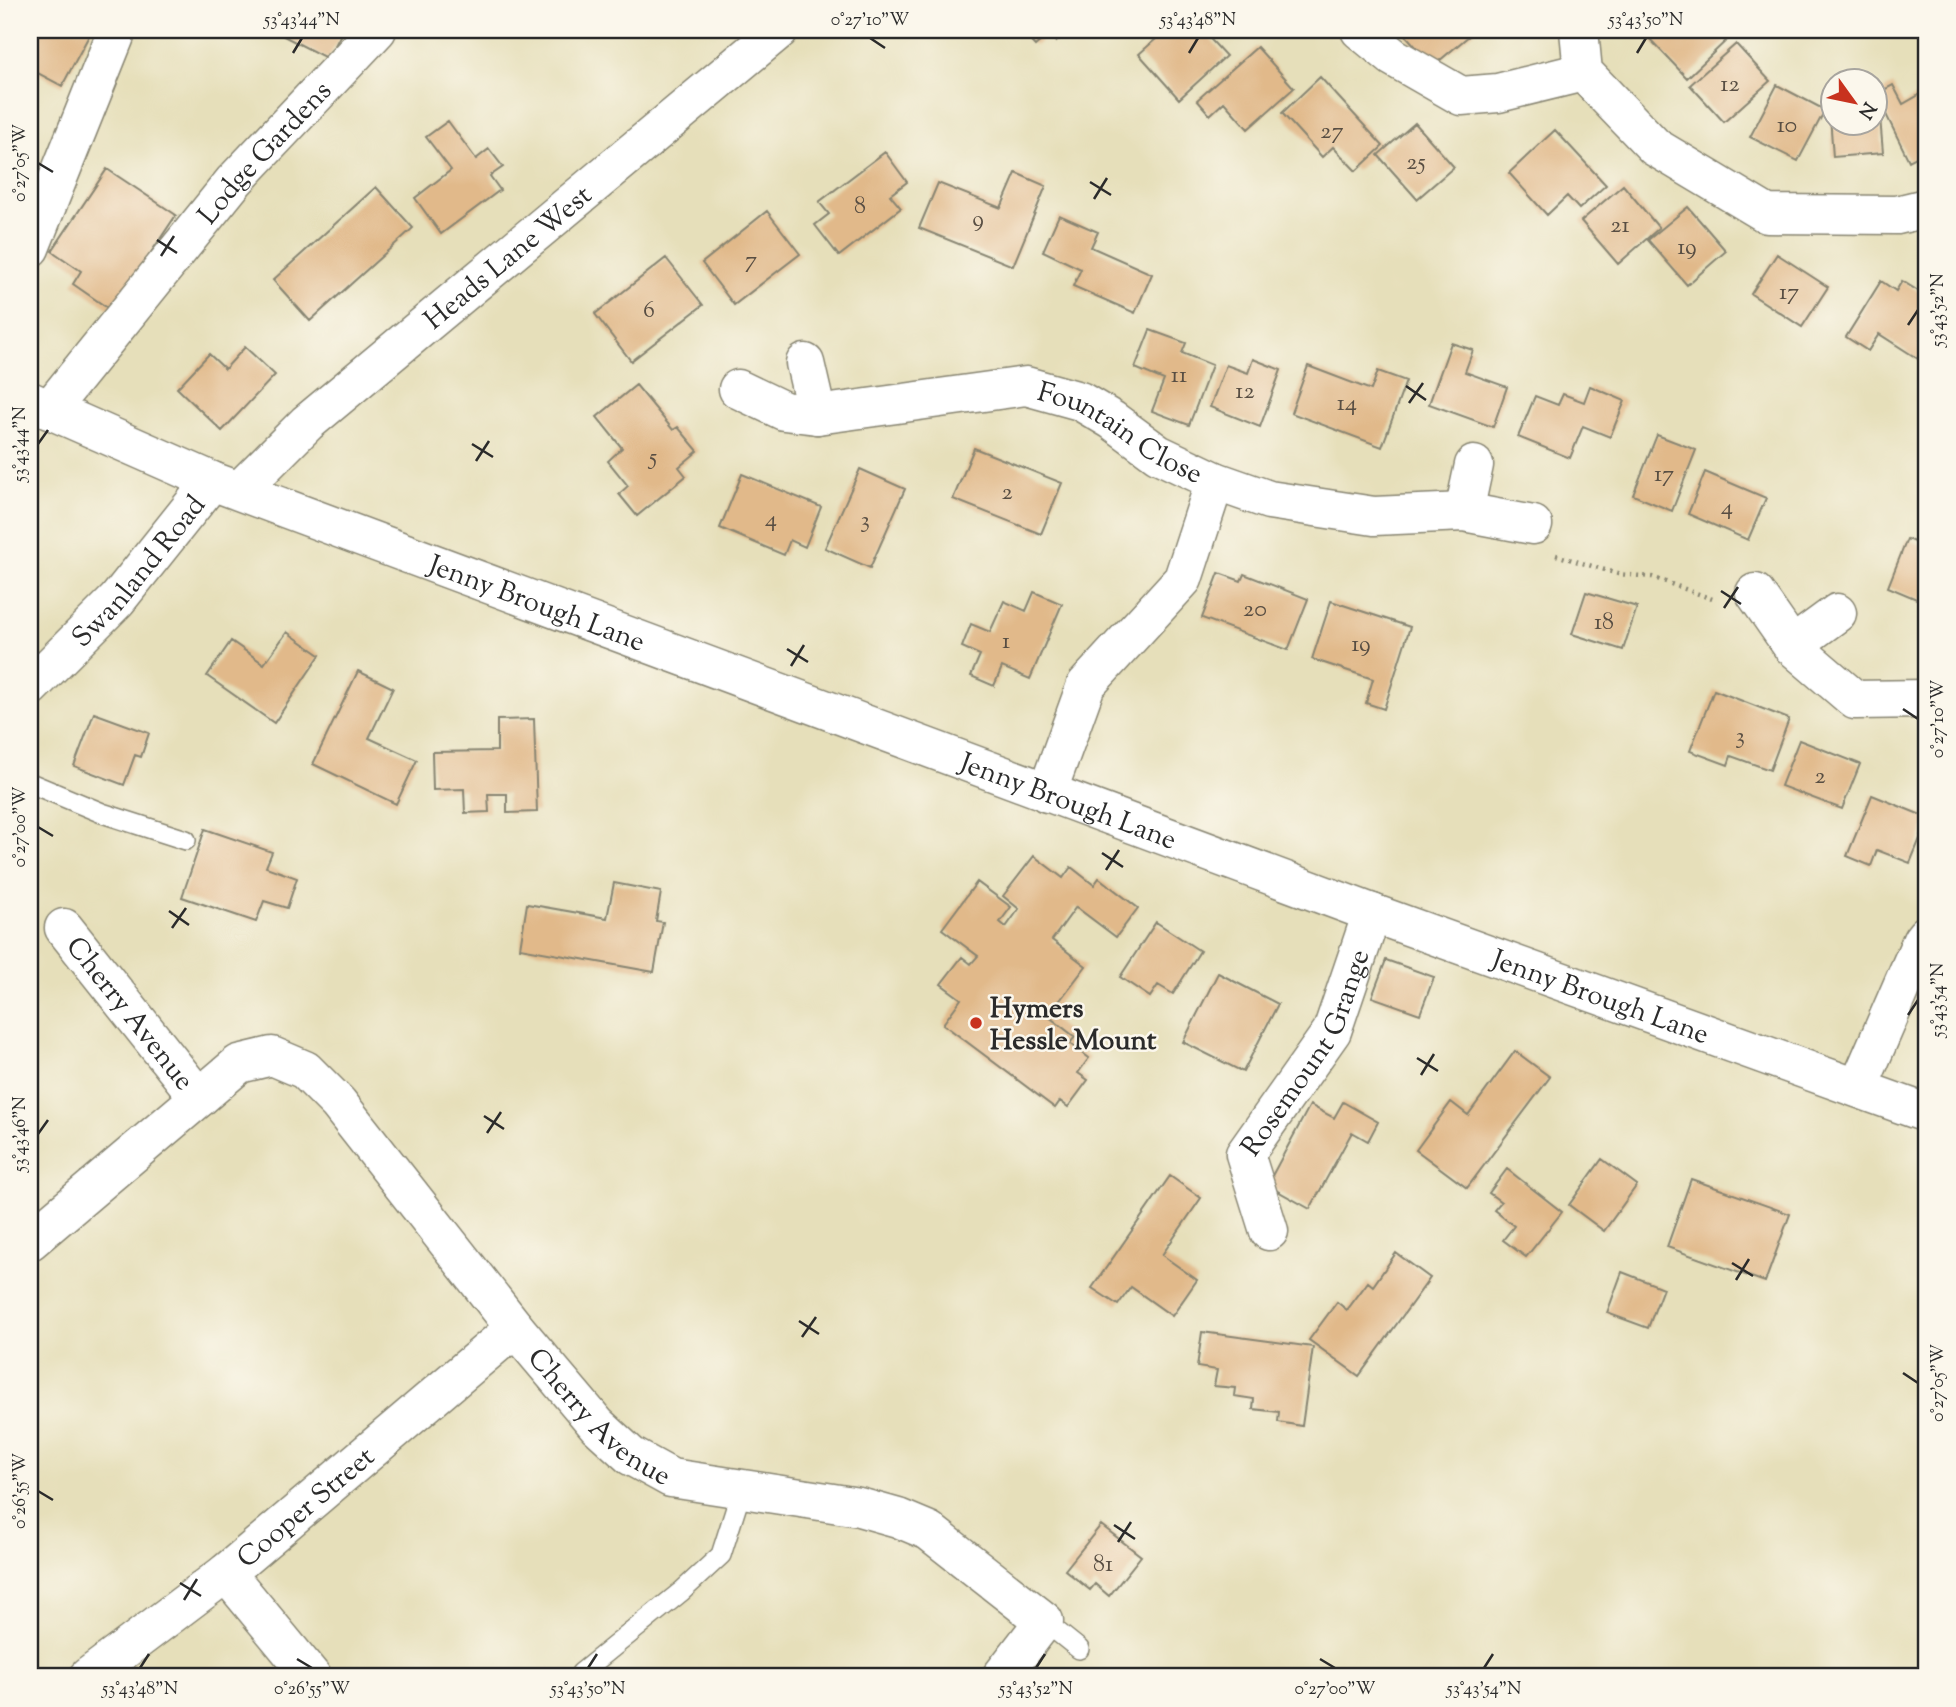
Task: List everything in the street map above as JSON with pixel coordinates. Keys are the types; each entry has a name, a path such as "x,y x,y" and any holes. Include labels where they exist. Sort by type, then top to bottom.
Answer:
{"street":[{"path":"30,248 115,36 113,30"},
{"name":"Lodge Gardens","path":"39,405 234,181 377,30"},
{"name":"Heads Lane West","path":"226,486 307,423 779,30"},
{"path":"1360,30 1393,57 1461,96 1498,93 1583,72"},
{"path":"1579,30 1583,72 1655,147 1766,214 1897,215 1926,208"},
{"path":"805,363 817,415"},
{"name":"Fountain Close","path":"738,388 784,411 817,415 1026,386 1080,401 1112,420 1158,454 1215,481 1269,500 1374,516 1464,512 1533,525"},
{"name":"Jenny Brough Lane","path":"39,405 226,486 1047,793 1926,1113"},
{"path":"1464,512 1474,465"},
{"name":"Fountain Close","path":"1047,793 1086,685 1183,579 1215,481"},
{"name":"Swanland Road","path":"30,687 226,486"},
{"path":"1755,593 1792,646 1855,700 1926,699"},
{"path":"1792,646 1837,613"},
{"name":"Rosemount Grange","path":"1269,1231 1245,1154 1332,1031 1371,912"},
{"name":"Cherry Avenue","path":"64,928 199,1098"},
{"path":"1857,1088 1926,935"},
{"name":"Cherry Avenue","path":"30,1241 239,1064 272,1056 305,1070 338,1103 515,1328 597,1425 631,1456 671,1478 859,1507 898,1518 929,1531 1044,1621"},
{"name":"Cooper Street","path":"88,1677 226,1573 515,1328"},
{"path":"226,1573 312,1677"},
{"path":"1001,1677 1044,1621"}],"lane":[{"path":"30,783 102,813 186,840"},
{"path":"581,1673 682,1591 721,1555 742,1489"},
{"path":"1044,1621 1079,1649"}],"path":[{"path":"1533,525 1541,550 1618,574 1652,577 1714,600 1755,593"}],"building":[{"path":"30,30 92,30 62,86 30,69"},
{"path":"272,30 343,30 328,59"},
{"path":"1020,30 1070,30 1056,42 1049,34 1035,46"},
{"path":"1166,30 1202,30 1226,56 1179,99 1139,54"},
{"path":"1401,30 1476,30 1433,66"},
{"path":"1654,30 1725,30 1731,36 1687,78 1647,36"},
{"path":"1736,44 1770,81 1724,122 1690,85"},
{"path":"1257,47 1294,88 1248,129 1224,102 1210,115 1197,100"},
{"path":"1320,77 1383,146 1356,171 1333,147 1322,157 1282,113"},
{"path":"1777,85 1820,107 1820,119 1798,161 1750,137"},
{"path":"1893,85 1903,104 1926,91 1926,152 1909,161 1890,122 1890,87"},
{"path":"448,121 476,159 489,149 503,167 490,176 500,190 441,234 415,198 451,170 426,137"},
{"path":"1415,123 1454,167 1417,199 1378,155"},
{"path":"1555,130 1606,185 1579,209 1567,196 1547,215 1509,173"},
{"path":"1831,136 1882,136 1883,153 1833,157"},
{"path":"885,152 907,182 890,195 901,208 839,256 815,225 829,214 819,202"},
{"path":"107,169 176,215 112,311 73,284 81,271 52,251"},
{"path":"1016,173 1046,186 1013,266 919,228 938,183 1001,208"},
{"path":"1623,185 1659,228 1618,264 1581,221"},
{"path":"376,187 413,228 310,321 273,280"},
{"path":"1688,207 1726,251 1687,285 1648,240"},
{"path":"767,211 800,254 734,305 702,263"},
{"path":"1059,215 1098,232 1091,247 1152,274 1135,313 1073,286 1081,269 1043,251"},
{"path":"1777,254 1828,287 1802,327 1751,294"},
{"path":"666,258 703,305 631,361 595,314"},
{"path":"1881,281 1896,291 1902,281 1926,296 1921,309 1926,312 1926,364 1879,334 1868,351 1846,337"},
{"path":"1150,330 1186,343 1182,353 1212,365 1189,425 1152,411 1164,380 1135,368"},
{"path":"1451,343 1473,350 1465,372 1507,387 1493,427 1429,404"},
{"path":"245,347 275,375 222,431 177,388 209,354 225,369"},
{"path":"1253,359 1281,370 1260,427 1210,407 1226,365 1248,373"},
{"path":"1308,366 1371,390 1378,371 1406,381 1382,447 1291,413"},
{"path":"636,385 673,430 678,427 698,451 679,467 686,476 637,516 619,494 628,486 608,461 622,448 597,417"},
{"path":"1590,386 1625,401 1610,437 1583,426 1570,458 1518,437 1535,396 1558,405 1563,394 1584,402"},
{"path":"1657,435 1696,450 1672,511 1633,495"},
{"path":"974,448 1062,483 1041,534 953,499"},
{"path":"860,469 905,489 870,568 825,548"},
{"path":"1705,472 1766,498 1748,540 1688,514"},
{"path":"742,474 821,507 805,547 790,540 784,555 720,528"},
{"path":"1907,539 1926,547 1926,603 1888,587"},
{"path":"1219,573 1241,581 1244,574 1308,599 1288,650 1202,618"},
{"path":"1034,592 1062,604 1030,679 1002,667 994,686 971,676 980,655 962,647 971,624 990,632 1004,601 1026,611"},
{"path":"1586,592 1637,607 1623,650 1572,634"},
{"path":"1331,601 1410,627 1384,709 1366,703 1373,679 1312,659"},
{"path":"287,632 320,655 274,723 207,676 231,641 264,664"},
{"path":"358,671 393,688 369,738 417,760 396,804 313,764"},
{"path":"1714,690 1789,719 1770,770 1731,756 1728,765 1690,751"},
{"path":"94,713 149,733 141,757 135,755 124,785 74,766"},
{"path":"534,719 537,812 507,813 507,794 488,794 489,812 465,813 464,789 433,790 432,752 497,751 497,720"},
{"path":"1799,740 1860,764 1842,809 1781,786"},
{"path":"1872,795 1926,817 1926,824 1910,863 1877,850 1871,866 1847,856"},
{"path":"205,829 272,852 266,867 297,878 287,908 264,901 256,922 182,897"},
{"path":"1034,856 1063,878 1071,867 1094,885 1099,878 1138,908 1116,937 1076,907 1052,940 1086,966 1048,1016 1075,1037 1070,1043 1089,1058 1078,1073 1088,1080 1068,1107 1060,1101 1055,1108 943,1024 961,999 941,984 962,957 971,964 978,956 942,929 977,882 1011,907 1000,922 1006,927 1019,909 1003,896"},
{"path":"614,883 661,892 656,921 663,922 654,972 520,948 527,904 607,918"},
{"path":"1156,922 1200,951 1173,994 1158,985 1150,997 1120,977"},
{"path":"1386,960 1434,977 1420,1014 1372,997"},
{"path":"1218,973 1278,1004 1243,1072 1183,1042"},
{"path":"1515,1051 1550,1077 1467,1188 1416,1150 1451,1102 1468,1115"},
{"path":"1343,1102 1378,1122 1368,1141 1352,1132 1310,1209 1267,1185 1310,1105 1334,1118"},
{"path":"1602,1159 1637,1185 1604,1231 1569,1205"},
{"path":"1507,1169 1562,1212 1526,1257 1503,1240 1514,1226 1494,1210 1501,1202 1489,1193"},
{"path":"1170,1176 1201,1198 1162,1255 1197,1280 1172,1316 1131,1287 1118,1305 1092,1288"},
{"path":"1691,1179 1790,1214 1765,1282 1667,1247"},
{"path":"1396,1253 1430,1278 1359,1376 1309,1340 1337,1302 1347,1310 1368,1282 1373,1286"},
{"path":"1622,1272 1663,1288 1648,1328 1607,1313"},
{"path":"1202,1332 1313,1347 1302,1426 1278,1422 1279,1412 1253,1409 1254,1399 1234,1396 1235,1388 1214,1386 1217,1370 1197,1367"},
{"path":"1101,1525 1141,1556 1109,1596 1095,1584 1090,1590 1065,1570"}],"place":[{"name":"Hymers Hessle Mount","path":"976,1023"}]}
